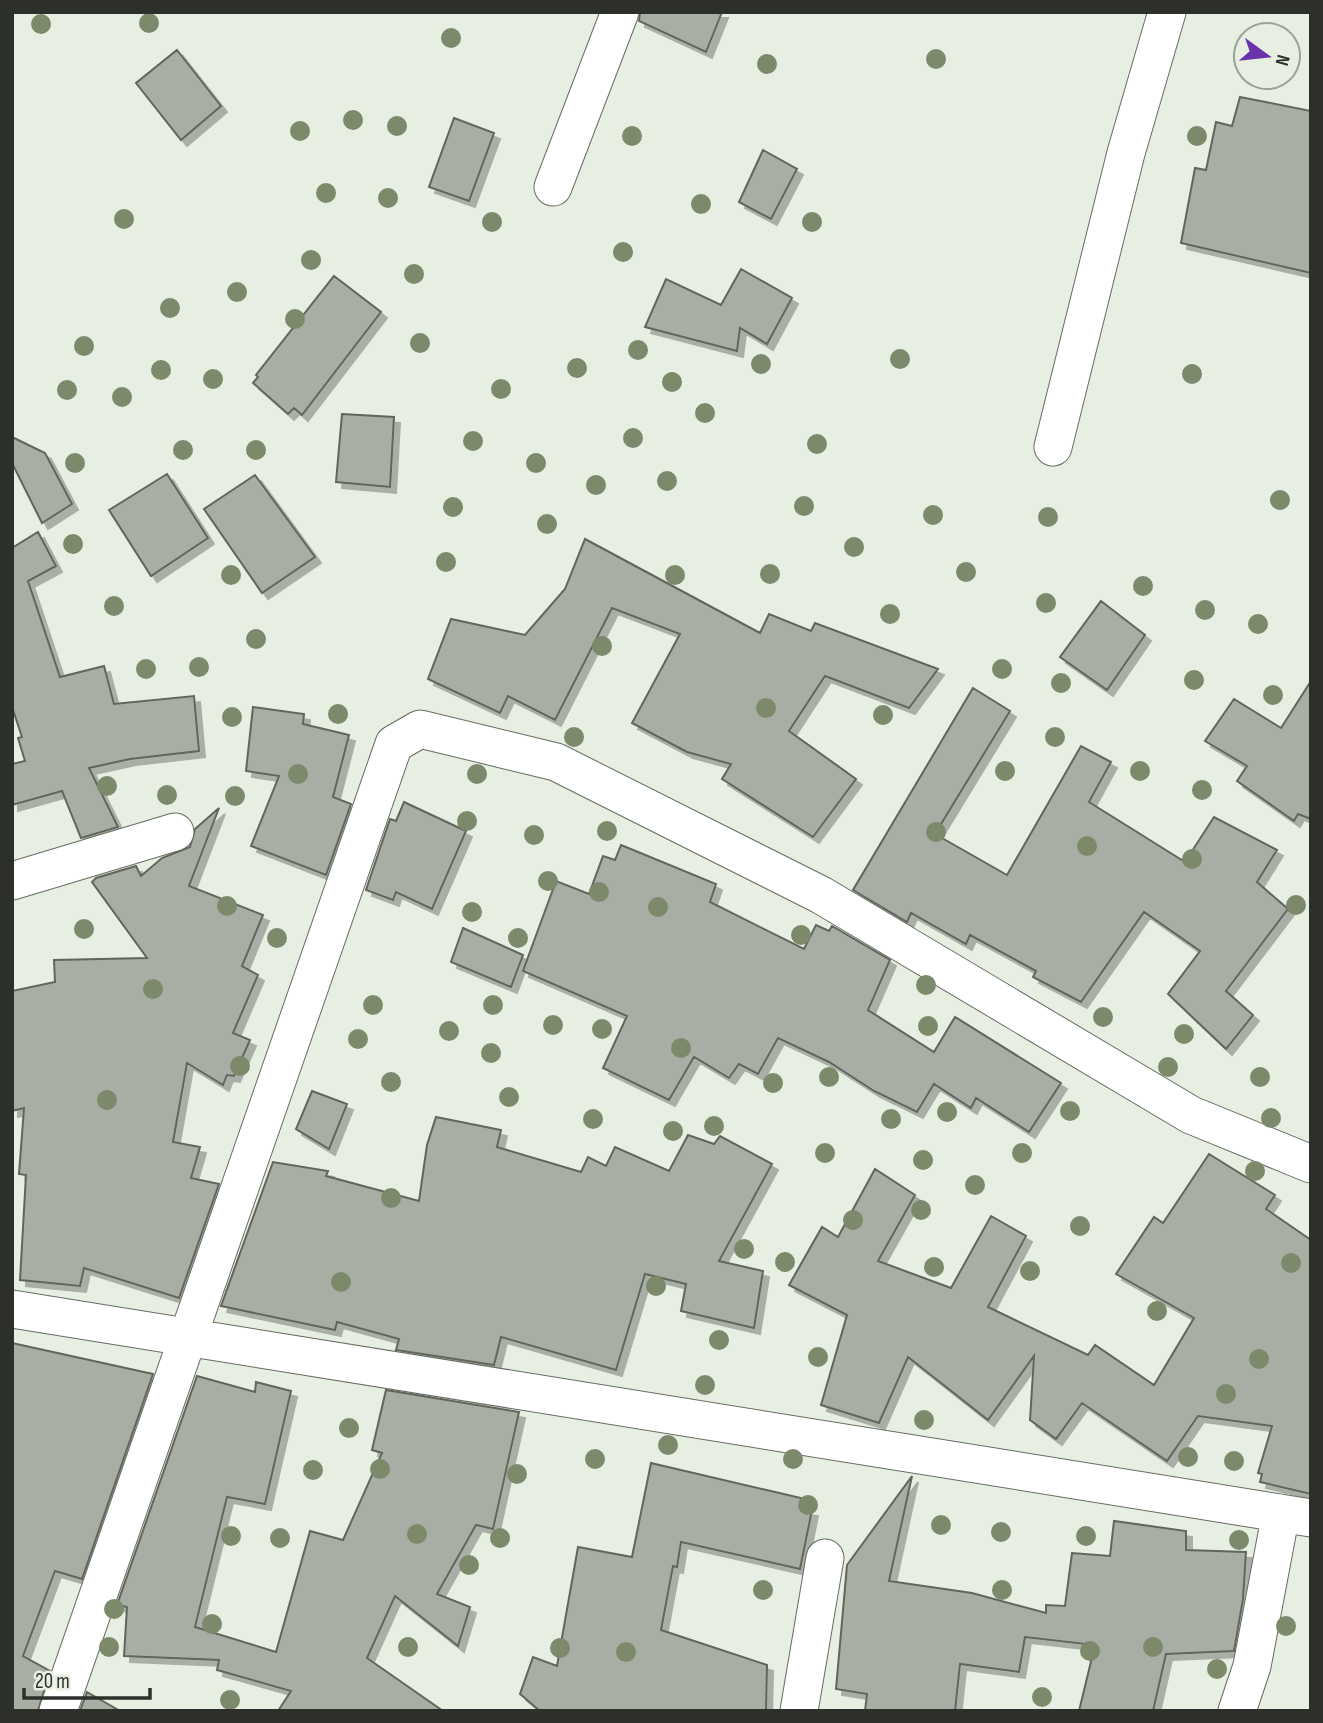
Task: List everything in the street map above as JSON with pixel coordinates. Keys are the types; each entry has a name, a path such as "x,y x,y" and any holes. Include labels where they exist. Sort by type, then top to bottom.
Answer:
{"street":[{"path":"553,187 620,12"},
{"path":"1053,447 1126,153 1167,12"},
{"path":"58,1711 394,744 420,729 556,762 821,895 1191,1115 1311,1164"},
{"path":"12,881 175,832"},
{"path":"12,1309 1296,1516 1237,1711"},
{"path":"799,1711 825,1558"}],"building":[{"path":"640,12 722,12 706,52 639,21"},
{"path":"177,50 221,106 181,140 136,83"},
{"path":"1240,97 1311,111 1311,273 1181,243 1195,168 1206,170 1216,122 1232,126"},
{"path":"454,118 494,133 469,201 429,187"},
{"path":"763,150 797,169 771,219 739,202"},
{"path":"741,269 792,298 767,344 740,328 737,351 645,327 666,279 721,305"},
{"path":"334,276 381,312 302,415 294,408 288,414 253,383 258,377 256,375"},
{"path":"342,414 394,417 390,487 336,482"},
{"path":"12,437 45,453 72,504 42,523 12,463"},
{"path":"167,474 208,538 151,576 109,510"},
{"path":"255,475 315,557 262,593 204,509"},
{"path":"38,532 56,566 28,581 60,677 104,666 114,704 194,696 199,751 130,759 89,768 118,827 81,838 62,791 12,805 12,764 25,761 18,738 22,737 12,707 12,548"},
{"path":"585,539 760,633 769,614 811,631 815,623 938,669 909,708 825,676 789,731 856,779 813,837 722,779 731,764 687,752 632,723 680,634 612,608 555,720 508,696 500,713 428,679 451,619 525,635 565,589"},
{"path":"1101,601 1145,635 1107,690 1060,657"},
{"path":"1311,681 1311,819 1298,814 1294,821 1237,781 1247,766 1205,741 1234,699 1281,728"},
{"path":"973,688 1010,711 935,834 1007,875 1081,746 1111,762 1089,802 1185,862 1214,817 1277,850 1257,882 1288,909 1226,991 1253,1015 1226,1049 1168,994 1200,951 1144,912 1081,1002 1033,977 1036,971 970,935 966,944 911,913 907,922 853,890"},
{"path":"253,707 304,714 303,724 349,735 333,797 351,804 326,875 251,846 279,776 246,771"},
{"path":"404,802 466,831 432,909 396,892 393,900 366,890 390,819 396,821"},
{"path":"219,808 189,886 263,915 242,966 258,975 233,1033 250,1040 234,1076 227,1075 223,1085 187,1063 173,1142 200,1147 191,1178 219,1184 179,1298 84,1268 80,1286 20,1280 26,1175 19,1174 24,1108 12,1111 12,991 55,982 54,960 147,958 92,882 96,878 136,866 141,876 162,858 190,847 195,829"},
{"path":"621,845 716,884 710,902 804,949 816,925 829,931 832,926 890,960 868,1010 934,1052 955,1017 1061,1083 1029,1132 976,1098 971,1108 934,1084 917,1112 874,1091 829,1062 778,1038 758,1074 739,1064 729,1078 694,1057 669,1100 603,1068 627,1016 523,971 556,881 589,894 603,856 615,860"},
{"path":"463,928 523,955 511,987 451,962"},
{"path":"312,1091 347,1104 329,1149 296,1129"},
{"path":"436,1117 501,1130 497,1147 581,1172 588,1157 606,1166 615,1147 669,1171 688,1135 714,1144 720,1136 772,1164 719,1261 763,1271 754,1328 681,1311 686,1284 645,1274 616,1370 501,1337 494,1365 396,1350 399,1339 337,1322 335,1330 221,1306 273,1162 328,1171 326,1176 419,1201 427,1145"},
{"path":"1209,1154 1275,1195 1266,1209 1311,1240 1311,1494 1260,1482 1262,1474 1258,1473 1272,1426 1198,1416 1167,1461 1082,1403 1056,1439 1030,1420 1034,1356 988,1420 908,1357 879,1423 821,1405 847,1315 789,1285 822,1227 838,1237 875,1169 915,1195 878,1261 951,1288 991,1216 1026,1236 988,1307 1088,1355 1095,1345 1154,1385 1194,1318 1116,1274 1154,1217 1163,1223"},
{"path":"12,1343 153,1374 82,1579 55,1571 23,1656 50,1671 38,1711 12,1711"},
{"path":"197,1376 255,1392 256,1382 291,1391 265,1504 227,1497 195,1627 276,1652 310,1531 343,1540 382,1453 372,1450 386,1390 519,1412 493,1529 476,1525 437,1594 470,1607 458,1646 395,1596 367,1658 443,1711 278,1711 291,1691 217,1670 219,1660 124,1656 127,1607 117,1605"},
{"path":"651,1463 805,1499 803,1509 812,1510 800,1569 681,1542 677,1567 673,1566 661,1630 767,1665 766,1711 540,1711 520,1694 533,1657 557,1666 578,1547 632,1557"},
{"path":"912,1476 889,1581 972,1593 1046,1613 1046,1605 1065,1606 1072,1553 1110,1556 1114,1521 1186,1531 1186,1550 1246,1552 1243,1599 1234,1651 1166,1654 1153,1711 1079,1711 1095,1645 1025,1637 1019,1672 960,1664 955,1711 865,1711 867,1694 836,1689 847,1565"},
{"path":"87,1692 120,1711 80,1711"}]}
